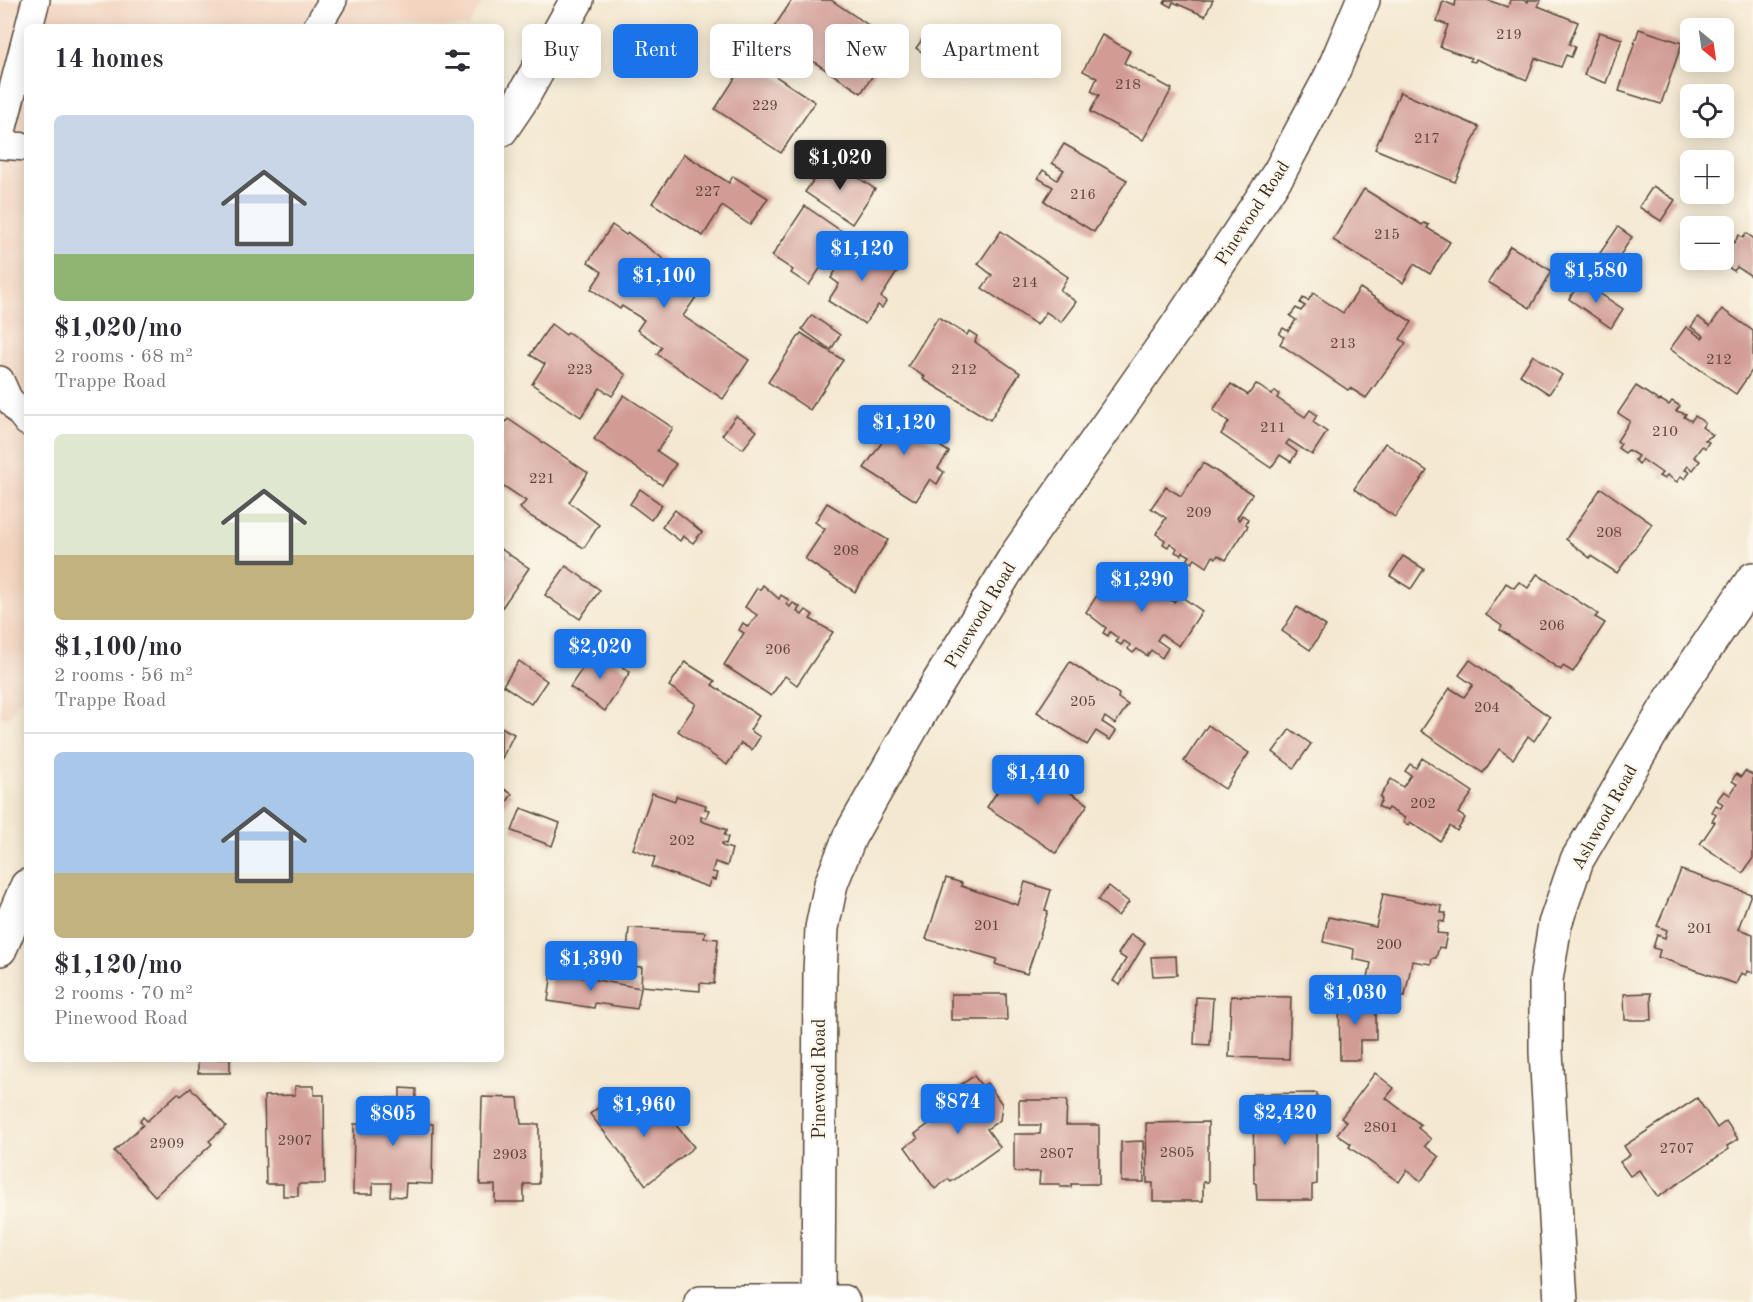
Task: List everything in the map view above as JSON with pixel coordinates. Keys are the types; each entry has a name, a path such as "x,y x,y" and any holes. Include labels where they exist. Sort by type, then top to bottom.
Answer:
{"street":[{"path":"504,126 520,102 577,0"},
{"name":"Pinewood Road","path":"818,1302 822,928 831,884 850,836 921,711 1017,554 1177,326 1279,173 1331,76 1363,0"},
{"name":"Ashwood Road","path":"1561,1302 1546,1052 1546,980 1555,924 1577,860 1670,701 1753,579"},
{"path":"0,949 24,893"},
{"path":"701,1302 843,1302"}],"lane":[{"path":"30,24 36,0"},
{"path":"319,24 333,0"},
{"path":"0,139 24,46"},
{"path":"0,145 24,147"},
{"path":"0,380 8,398 24,418"}],"shaded area":[{"path":"0,0 485,0 469,24 24,24 24,694 7,719 0,716"}],"building":[{"path":"792,0 831,0 867,24 825,24 825,69 813,61 813,24 776,24"},
{"path":"1166,0 1213,0 1205,16 1173,2 1171,7 1164,3"},
{"path":"1456,0 1487,0 1508,7 1510,0 1528,2 1528,0 1541,0 1538,6 1578,22 1569,44 1575,47 1571,57 1566,55 1561,67 1535,58 1527,80 1476,59 1475,62 1470,61 1471,58 1440,47 1448,25 1437,21 1443,1 1455,6"},
{"path":"1639,29 1680,42 1680,49 1661,104 1619,91"},
{"path":"1599,32 1622,39 1606,83 1584,75"},
{"path":"1102,35 1130,51 1124,63 1172,89 1143,140 1090,112 1099,95 1091,91 1097,78 1083,71"},
{"path":"921,41 921,51 916,48"},
{"path":"735,78 778,78 815,102 781,153 715,109"},
{"path":"838,78 871,78 861,93"},
{"path":"1400,92 1479,127 1455,182 1375,149"},
{"path":"1064,144 1127,180 1094,232 1044,201 1053,187 1038,178 1043,170 1057,180 1064,170 1052,163"},
{"path":"684,154 729,183 733,176 768,198 750,225 722,206 703,236 652,203"},
{"path":"829,158 875,189 852,224 805,192"},
{"path":"1653,186 1675,200 1661,221 1639,207"},
{"path":"1364,189 1422,225 1424,223 1429,225 1427,228 1450,242 1430,274 1414,264 1403,283 1333,240"},
{"path":"805,206 844,233 809,285 791,273 793,270 772,256"},
{"path":"612,225 626,235 628,233 677,269 680,263 707,281 683,316 749,360 723,399 657,354 662,347 637,330 644,320 622,306 620,309 591,289 602,272 588,262"},
{"path":"1618,227 1632,237 1613,266 1598,256"},
{"path":"1001,231 1068,277 1060,290 1076,302 1061,322 1046,312 1037,325 982,288 992,275 978,264"},
{"path":"1746,233 1753,238 1753,277 1737,267 1732,270 1734,243 1739,235 1743,238"},
{"path":"855,240 899,269 881,297 886,301 882,308 878,305 865,324 828,301 839,284 831,278"},
{"path":"1510,246 1552,271 1530,308 1488,282"},
{"path":"1581,281 1623,309 1611,328 1569,299"},
{"path":"1360,288 1412,322 1400,339 1406,343 1366,398 1350,388 1348,390 1280,344 1284,337 1279,334 1283,328 1288,331 1296,320 1290,316 1296,308 1301,311 1305,306 1300,303 1303,298 1308,301 1313,293 1343,313"},
{"path":"1722,309 1753,331 1753,369 1736,394 1670,349 1686,327 1702,338 1704,336 1691,327 1698,317 1710,326"},
{"path":"812,315 840,335 831,350 802,329"},
{"path":"938,317 967,335 969,331 977,336 975,342 1020,373 990,420 923,379 925,377 908,366"},
{"path":"551,324 566,335 568,332 626,375 612,396 600,388 581,417 532,384 545,364 530,355"},
{"path":"801,333 843,360 810,410 768,382"},
{"path":"1533,355 1562,375 1549,394 1520,375"},
{"path":"1231,384 1248,395 1256,384 1272,395 1275,391 1279,394 1277,398 1305,417 1310,410 1317,415 1313,422 1327,432 1312,455 1289,440 1286,444 1297,452 1291,462 1280,455 1271,468 1221,434 1229,422 1213,410"},
{"path":"1636,386 1659,401 1669,405 1672,401 1680,406 1676,411 1686,414 1684,417 1691,421 1695,416 1705,423 1702,427 1713,435 1705,440 1709,442 1705,448 1702,446 1694,457 1700,461 1693,470 1688,466 1685,470 1690,472 1685,479 1681,476 1677,482 1667,475 1664,479 1659,476 1662,473 1642,459 1639,464 1635,460 1638,456 1628,450 1625,453 1618,448 1621,444 1617,441 1630,421 1618,413"},
{"path":"624,395 673,428 657,451 676,464 662,485 594,439"},
{"path":"882,409 949,452 938,468 944,472 937,484 930,479 916,501 864,468 883,441 861,427 867,417 873,422"},
{"path":"736,416 757,431 743,449 722,435"},
{"path":"508,419 588,473 569,502 599,525 584,548 525,513 520,508 526,501 504,486 504,425"},
{"path":"1385,443 1427,471 1395,517 1354,489"},
{"path":"1203,463 1252,494 1237,518 1239,520 1242,515 1248,519 1246,524 1248,526 1226,560 1218,555 1216,558 1213,556 1207,567 1195,559 1192,563 1187,560 1190,556 1183,552 1181,555 1175,552 1177,548 1170,543 1168,547 1163,544 1165,540 1156,534 1166,518 1151,508 1166,487 1181,496"},
{"path":"1601,488 1652,524 1617,573 1591,556 1590,558 1566,539"},
{"path":"640,489 662,505 651,520 630,504"},
{"path":"827,503 888,540 855,592 805,559 825,529 815,522"},
{"path":"675,510 702,532 693,543 683,536 680,541 662,527"},
{"path":"504,551 529,568 504,605"},
{"path":"1403,556 1424,569 1411,589 1390,576"},
{"path":"566,566 600,590 580,619 545,595"},
{"path":"1116,567 1138,578 1141,574 1148,579 1145,584 1151,587 1154,582 1172,594 1169,600 1174,602 1179,595 1202,611 1179,646 1161,634 1157,640 1168,648 1162,658 1151,650 1147,656 1137,649 1133,653 1128,649 1130,645 1124,641 1121,645 1116,642 1118,638 1110,632 1108,636 1103,633 1106,628 1086,612"},
{"path":"1537,574 1598,614 1595,617 1605,623 1573,672 1563,666 1561,670 1500,630 1502,626 1486,615 1506,583 1514,588 1519,582 1528,588"},
{"path":"763,585 779,599 781,595 789,600 786,604 790,607 793,603 800,607 797,611 802,615 806,610 813,615 810,619 833,632 797,685 785,676 771,696 724,665 744,633 739,630 743,623 748,627 757,615 745,607 757,588 760,590"},
{"path":"1297,607 1326,626 1310,650 1282,631"},
{"path":"595,649 630,672 605,711 570,687"},
{"path":"1470,660 1550,717 1534,741 1528,736 1513,759 1499,749 1483,773 1421,731 1450,688 1464,697 1473,685 1459,675"},
{"path":"519,661 547,681 531,704 504,684"},
{"path":"685,662 715,681 712,685 759,716 750,730 760,737 752,750 741,743 727,765 678,731 696,704 669,686"},
{"path":"1070,662 1119,694 1118,698 1128,705 1115,724 1105,717 1102,722 1116,731 1110,740 1096,731 1087,745 1037,712"},
{"path":"1208,725 1249,753 1225,789 1184,761"},
{"path":"504,729 514,734 504,754"},
{"path":"1290,729 1311,744 1294,768 1273,752"},
{"path":"1422,758 1473,792 1458,813 1465,818 1457,831 1450,826 1440,841 1410,822 1408,825 1403,822 1405,818 1388,808 1386,811 1378,806 1382,800 1380,797 1391,779 1403,787 1411,775 1405,771 1410,764 1416,768"},
{"path":"1019,759 1088,804 1056,853 987,807"},
{"path":"1745,771 1753,775 1753,858 1743,873 1700,844 1715,822 1712,821 1716,815 1712,812 1716,805 1721,808 1723,804 1717,800 1724,791 1730,795 1737,784 1732,781 1736,774 1741,777"},
{"path":"504,789 512,794 504,806"},
{"path":"652,793 675,801 676,796 706,805 705,809 709,810 706,818 701,816 701,821 727,830 724,835 728,837 726,844 722,843 722,846 732,849 727,866 715,862 712,872 717,873 715,880 711,879 708,887 652,867 655,857 633,849"},
{"path":"521,808 560,823 552,846 512,831"},
{"path":"1681,870 1751,894 1738,929 1753,934 1753,973 1747,971 1746,975 1741,973 1736,984 1658,957 1660,950 1653,948 1657,935 1665,938 1667,930 1657,926"},
{"path":"946,878 962,883 961,886 1018,905 1025,882 1051,890 1045,910 1048,911 1027,974 995,964 997,959 926,939"},
{"path":"1109,886 1129,902 1118,916 1098,900"},
{"path":"1383,894 1442,906 1441,913 1446,913 1444,922 1439,921 1437,933 1447,934 1444,948 1439,947 1436,958 1432,958 1431,964 1412,961 1405,996 1366,987 1371,963 1353,959 1354,949 1323,942 1328,917 1376,927"},
{"path":"629,928 705,932 704,938 718,939 714,984 700,983 700,991 641,986 642,967 626,966"},
{"path":"1131,934 1145,943 1120,985 1113,981 1126,959 1118,954"},
{"path":"1176,956 1177,975 1153,976 1151,957"},
{"path":"552,972 641,988 637,1009 595,1003 594,1008 548,1001"},
{"path":"1651,993 1652,1020 1625,1020 1624,994"},
{"path":"951,994 1006,994 1007,1020 951,1020"},
{"path":"1339,995 1362,995 1363,1006 1376,1006 1376,1040 1360,1040 1360,1060 1340,1060"},
{"path":"1231,996 1291,997 1289,1059 1229,1057"},
{"path":"1196,997 1213,998 1210,1045 1194,1044"},
{"path":"198,1062 230,1062 230,1073 198,1073"},
{"path":"1375,1073 1394,1088 1386,1098 1421,1125 1418,1128 1431,1139 1425,1146 1439,1157 1421,1181 1407,1170 1399,1182 1349,1147 1351,1144 1337,1134 1346,1122 1341,1118"},
{"path":"974,1076 982,1086 987,1083 1002,1104 1000,1120 987,1129 1000,1147 951,1182 948,1179 935,1189 905,1147 918,1138 915,1134 965,1098 957,1087"},
{"path":"295,1086 314,1086 314,1095 324,1095 325,1184 298,1184 298,1196 283,1196 283,1184 266,1184 264,1096 295,1095"},
{"path":"191,1088 226,1126 209,1141 212,1144 155,1196 114,1151 143,1125 140,1121 143,1117 147,1121 178,1093 181,1096"},
{"path":"400,1088 416,1089 415,1123 433,1124 432,1184 406,1183 405,1197 390,1196 391,1183 373,1183 373,1194 353,1194 354,1124 373,1124 374,1098 400,1098"},
{"path":"1317,1093 1317,1184 1312,1185 1312,1200 1257,1200 1256,1183 1254,1183 1253,1094"},
{"path":"482,1097 518,1098 521,1124 539,1124 539,1184 524,1184 524,1202 495,1202 495,1185 480,1185"},
{"path":"612,1097 632,1122 657,1102 694,1147 646,1185 590,1114"},
{"path":"1697,1098 1717,1128 1726,1121 1738,1139 1727,1146 1729,1149 1658,1197 1639,1170 1630,1176 1620,1162 1630,1155 1624,1146"},
{"path":"1019,1100 1067,1100 1066,1125 1099,1125 1099,1184 1071,1184 1071,1187 1060,1187 1060,1184 1039,1184 1040,1172 1014,1172 1014,1134 1040,1134 1041,1125 1019,1125"},
{"path":"1208,1122 1208,1182 1203,1182 1203,1201 1153,1201 1153,1183 1147,1183 1146,1123"},
{"path":"1143,1141 1144,1182 1121,1182 1121,1142"}]}
